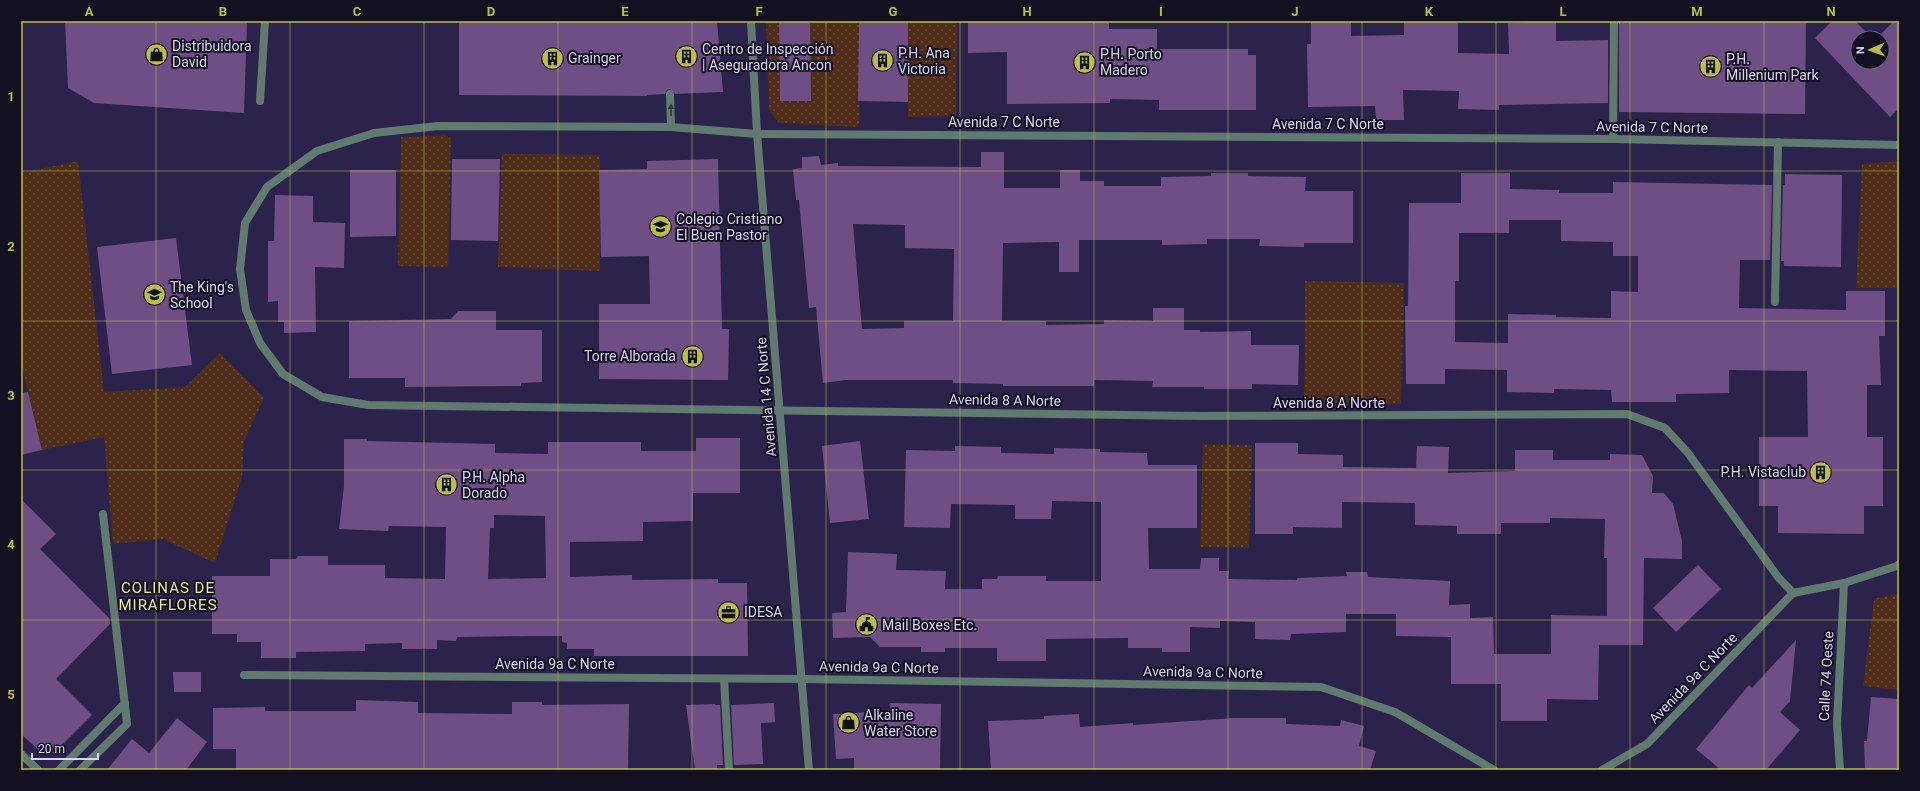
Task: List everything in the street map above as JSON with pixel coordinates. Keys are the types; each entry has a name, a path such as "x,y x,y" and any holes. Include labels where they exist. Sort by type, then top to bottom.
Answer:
{"street":[{"path":"260,101 265,21"},
{"name":"Avenida 14 C Norte","path":"751,21 757,134 781,410 809,770"},
{"path":"1613,139 1614,21"},
{"path":"670,94 671,126"},
{"name":"Avenida 8 A Norte","path":"671,126 438,126 374,133 317,151 267,187 246,223 240,268 246,310 260,343 283,374 322,398 368,405 1200,416 1627,414 1664,428 1688,453 1778,577 1793,593"},
{"name":"Avenida 7 C Norte","path":"671,126 757,134 1613,139 1899,145"},
{"path":"1775,302 1778,142"},
{"path":"80,770 127,724 102,514"},
{"path":"1793,593 1844,583 1898,566"},
{"name":"Calle 74 Oeste","path":"1840,770 1837,724 1844,583"},
{"name":"Avenida 9a C Norte","path":"1602,770 1647,744 1793,593"},
{"name":"Avenida 9a C Norte","path":"244,675 802,679 1321,687 1395,712 1494,770"},
{"path":"724,679 729,770"},
{"path":"59,770 125,703"},
{"path":"21,754 38,770"}],"shaded area":[{"path":"766,21 862,21 859,127 779,123 769,110"},
{"path":"908,21 957,21 956,116 908,117"},
{"path":"446,135 451,139 448,267 398,266 401,137"},
{"path":"502,154 600,155 600,271 498,267"},
{"path":"78,161 104,392 185,387 220,353 264,398 244,441 242,477 215,563 163,539 113,544 104,437 42,450 21,363 21,173"},
{"path":"1899,161 1899,288 1856,288 1862,164"},
{"path":"1305,281 1404,283 1401,404 1304,406"},
{"path":"1203,444 1252,445 1249,548 1200,547"},
{"path":"1894,594 1899,596 1899,690 1863,686 1874,599"}],"building":[{"name":"Distribuidora David","path":"65,21 247,21 244,113 94,103 68,88"},
{"name":"Grainger","path":"459,21 717,21 723,92 675,94 670,89 667,90 665,94 647,96 459,95"},
{"path":"779,21 810,21 811,101 780,101"},
{"name":"P.H. Ana Victoria","path":"859,21 908,21 908,102 858,101"},
{"path":"968,21 1109,21 1109,29 1157,29 1157,49 1248,49 1248,55 1256,55 1256,110 1159,110 1159,100 1110,99 1110,103 1007,104 1007,52 968,53"},
{"path":"1311,21 1351,21 1351,36 1404,35 1404,21 1458,21 1458,53 1509,54 1508,23 1556,21 1556,41 1608,40 1608,103 1499,105 1499,110 1458,109 1459,91 1403,90 1404,120 1376,120 1375,106 1308,107 1307,44 1311,44"},
{"name":"P.H. Millenium Park","path":"1619,21 1806,21 1805,114 1619,112"},
{"path":"1832,21 1855,21 1864,30 1850,30 1850,70 1890,70 1890,30 1885,30 1894,21 1899,21 1899,108 1890,117 1815,38"},
{"path":"981,152 1004,152 1004,188 1060,188 1060,170 1080,170 1080,181 1104,181 1104,186 1161,186 1161,177 1211,176 1211,173 1248,173 1248,176 1306,177 1305,191 1353,191 1353,243 1304,243 1304,247 1259,246 1260,239 1207,239 1207,244 1162,245 1162,240 1079,240 1079,272 1059,272 1059,242 1003,243 1002,321 1046,321 1046,325 1104,324 1104,320 1153,321 1153,308 1184,308 1184,330 1200,330 1200,332 1251,331 1251,345 1299,345 1298,385 1252,384 1252,389 1204,389 1204,387 1152,387 1153,381 1094,380 1094,386 1003,386 1003,384 953,383 953,380 846,380 823,383 816,307 809,308 799,200 796,200 793,169 802,168 802,157 819,156 821,165 838,163 838,166 981,167","holes":["853,224 905,225 905,248 954,249 953,321 904,321 904,328 862,329"]},
{"path":"452,159 500,159 498,241 451,240"},
{"name":"Colegio Cristiano El Buen Pastor","path":"718,159 722,329 729,329 728,380 599,379 599,304 650,304 649,256 601,257 599,170 647,169 647,161"},
{"path":"350,170 396,170 396,236 350,237"},
{"path":"1461,173 1510,173 1510,189 1559,190 1559,193 1613,193 1613,182 1772,185 1770,260 1740,260 1739,308 1846,310 1846,291 1885,291 1885,336 1879,336 1881,385 1867,385 1867,437 1883,437 1883,506 1864,506 1864,534 1778,533 1778,506 1759,506 1759,437 1808,437 1807,371 1729,370 1729,393 1676,394 1676,402 1612,402 1611,390 1554,389 1554,393 1507,392 1507,370 1445,369 1445,384 1406,384 1405,306 1408,306 1409,203 1461,203","holes":["1509,220 1561,220 1561,241 1613,242 1613,256 1638,256 1638,292 1611,291 1611,318 1508,314 1508,343 1455,342 1455,281 1459,281 1459,233 1509,233"]},
{"path":"1785,174 1842,175 1841,267 1784,266 1784,261 1781,261 1783,185 1785,185"},
{"path":"275,195 313,196 313,222 345,223 344,268 315,267 316,332 284,333 284,322 278,322 278,301 268,302 268,241 274,241"},
{"path":"176,238 192,365 112,374 97,247"},
{"path":"458,311 496,311 496,330 542,330 542,382 521,383 521,386 405,387 405,378 349,378 349,321 451,319"},
{"path":"28,392 42,450 21,455 21,393"},
{"path":"696,438 740,438 740,493 693,493 693,521 643,522 643,541 570,542 570,577 632,575 632,580 718,579 718,583 747,583 748,656 594,656 594,649 567,649 567,643 562,642 562,636 529,636 457,637 456,641 437,640 437,649 402,649 402,643 365,644 365,651 296,652 296,658 261,658 261,642 237,642 237,634 212,634 212,576 270,576 270,559 296,559 298,556 328,556 328,565 385,565 385,578 445,579 446,527 389,526 388,531 339,529 344,486 344,439 367,439 367,441 495,444 495,453 548,454 548,442 641,442 641,451 696,451","holes":["494,515 545,516 546,578 488,579 490,528 494,528"]},
{"path":"860,441 869,519 830,523 822,446"},
{"path":"1255,443 1298,443 1298,454 1343,455 1343,467 1416,468 1417,446 1449,447 1448,473 1515,471 1515,450 1553,450 1553,460 1610,460 1610,454 1642,455 1653,476 1652,493 1664,493 1673,504 1682,541 1682,559 1644,558 1643,645 1599,645 1598,700 1547,699 1547,721 1501,721 1501,684 1451,684 1451,637 1396,636 1396,614 1346,614 1346,632 1291,634 1290,640 1255,639 1255,622 1220,621 1220,628 1190,627 1190,652 1162,652 1162,648 1128,648 1128,638 1046,639 1046,661 997,661 997,648 945,648 945,652 921,652 921,647 880,647 870,637 833,638 832,613 846,612 848,552 897,554 896,570 946,571 945,589 982,589 982,579 997,579 998,576 1046,576 1046,581 1101,581 1101,502 1052,501 1051,519 1015,519 1015,505 951,504 950,528 904,527 906,450 955,451 955,446 1001,447 1001,453 1054,454 1054,448 1100,449 1100,452 1147,453 1148,465 1197,465 1197,528 1148,528 1149,569 1200,569 1201,558 1219,558 1219,571 1229,571 1228,579 1297,580 1297,578 1347,576 1346,572 1367,572 1368,577 1450,581 1449,605 1470,604 1470,618 1493,617 1494,654 1551,654 1551,615 1607,616 1607,558 1604,558 1605,519 1550,518 1550,523 1501,523 1501,534 1457,534 1457,526 1415,525 1415,503 1342,502 1342,528 1293,527 1293,534 1255,534"},
{"path":"21,499 56,534 40,549 109,618 110,624 56,679 92,715 56,751 49,743 41,752 21,734"},
{"path":"1698,565 1721,589 1676,632 1653,608"},
{"path":"1796,640 1790,701 1780,712 1800,730 1766,770 1721,770 1696,749 1749,685 1752,688"},
{"path":"173,672 201,672 201,692 174,692"},
{"path":"1871,697 1899,699 1899,770 1865,770 1864,741 1867,741"},
{"path":"356,700 418,702 418,713 512,714 512,702 542,702 542,705 629,704 628,770 236,770 236,749 213,749 213,708 265,707 265,711 356,711"},
{"path":"774,703 775,722 761,723 763,764 734,765 731,705"},
{"path":"890,703 941,704 940,770 854,770 854,758 836,759 833,714 890,711"},
{"path":"686,705 720,705 723,765 717,765 717,770 695,770"},
{"path":"1079,714 1080,727 1234,718 1286,718 1286,724 1340,726 1341,720 1364,726 1359,746 1376,751 1370,770 991,770 988,721 1044,719 1044,716"},
{"path":"177,718 207,742 186,770 107,770 132,739 149,753"}],"place":[{"name":"Distribuidora David","path":"156,54"},
{"name":"Centro de Inspección | Aseguradora Ancon","path":"687,57"},
{"name":"Grainger","path":"553,58"},
{"name":"P.H. Ana Victoria","path":"883,61"},
{"name":"P.H. Porto Madero","path":"1085,62"},
{"name":"P.H. Millenium Park","path":"1711,67"},
{"name":"Colegio Cristiano El Buen Pastor","path":"660,227"},
{"name":"The King's School","path":"155,295"},
{"name":"Torre Alborada","path":"692,356"},
{"name":"P.H. Vistaclub","path":"1821,472"},
{"name":"P.H. Alpha Dorado","path":"446,485"},
{"name":"IDESA","path":"729,612"},
{"name":"Mail Boxes Etc.","path":"867,625"},
{"name":"Alkaline Water Store","path":"848,723"}],"district":[{"name":"COLINAS DE MIRAFLORES","path":"168,596"}]}
